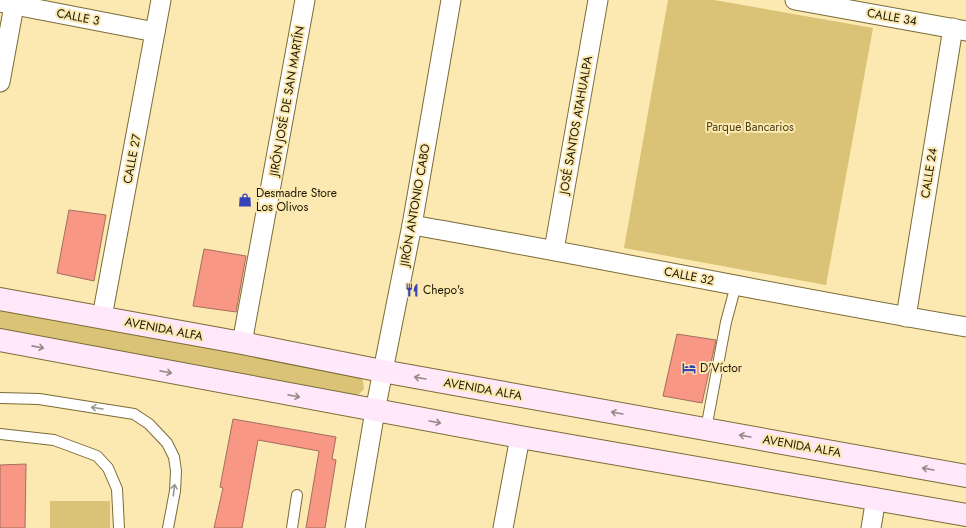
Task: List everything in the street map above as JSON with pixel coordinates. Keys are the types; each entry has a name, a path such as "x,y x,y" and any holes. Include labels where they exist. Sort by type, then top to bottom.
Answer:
{"street":[{"name":"CALLE 27","path":"102,317 161,0"},
{"name":"JIRÓN JOSÉ DE SAN MARTÍN","path":"242,343 305,0"},
{"name":"JIRÓN ANTONIO CABO","path":"355,528 382,371 412,225 451,0"},
{"name":"JOSÉ SANTOS ATAHUALPA","path":"554,250 598,0"},
{"name":"CALLE 34","path":"795,0 959,29"},
{"name":"CALLE 3","path":"10,2 155,32"},
{"path":"0,82 10,2"},
{"name":"CALLE 24","path":"906,317 959,29"},
{"name":"CALLE 32","path":"412,225 966,327"},
{"name":"AVENIDA ALFA","path":"0,299 242,343 382,371 966,476"},
{"path":"0,340 375,411 966,515"},
{"path":"503,528 520,437"},
{"path":"871,528 876,498"}],"lane":[{"path":"706,429 726,322 736,285"},
{"path":"0,398 38,399 134,414 149,424 166,443 174,457 176,471 175,491 168,528"},
{"path":"0,434 54,440 96,456 108,468 117,489 119,528"},
{"path":"292,528 297,496"}],"green space":[{"name":"Parque Bancarios","path":"668,0 714,0 873,28 826,285 624,248"},
{"path":"0,306 360,375 363,381 364,389 358,395 348,395 0,333"},
{"path":"50,501 110,501 110,528 50,528"}],"building":[{"path":"69,210 106,215 94,281 57,273"},
{"path":"204,249 246,256 236,312 193,306"},
{"name":"D'Víctor","path":"677,334 716,340 702,403 663,396"},
{"path":"233,419 336,437 332,459 336,460 325,528 306,528 319,451 258,440 242,528 214,528 223,488 220,487"},
{"path":"26,464 25,528 0,528 0,465"}],"place":[{"name":"Desmadre Store Los Olivos","path":"245,200"},
{"name":"Chepo's","path":"412,290"},
{"name":"D'Víctor","path":"689,368"}]}
